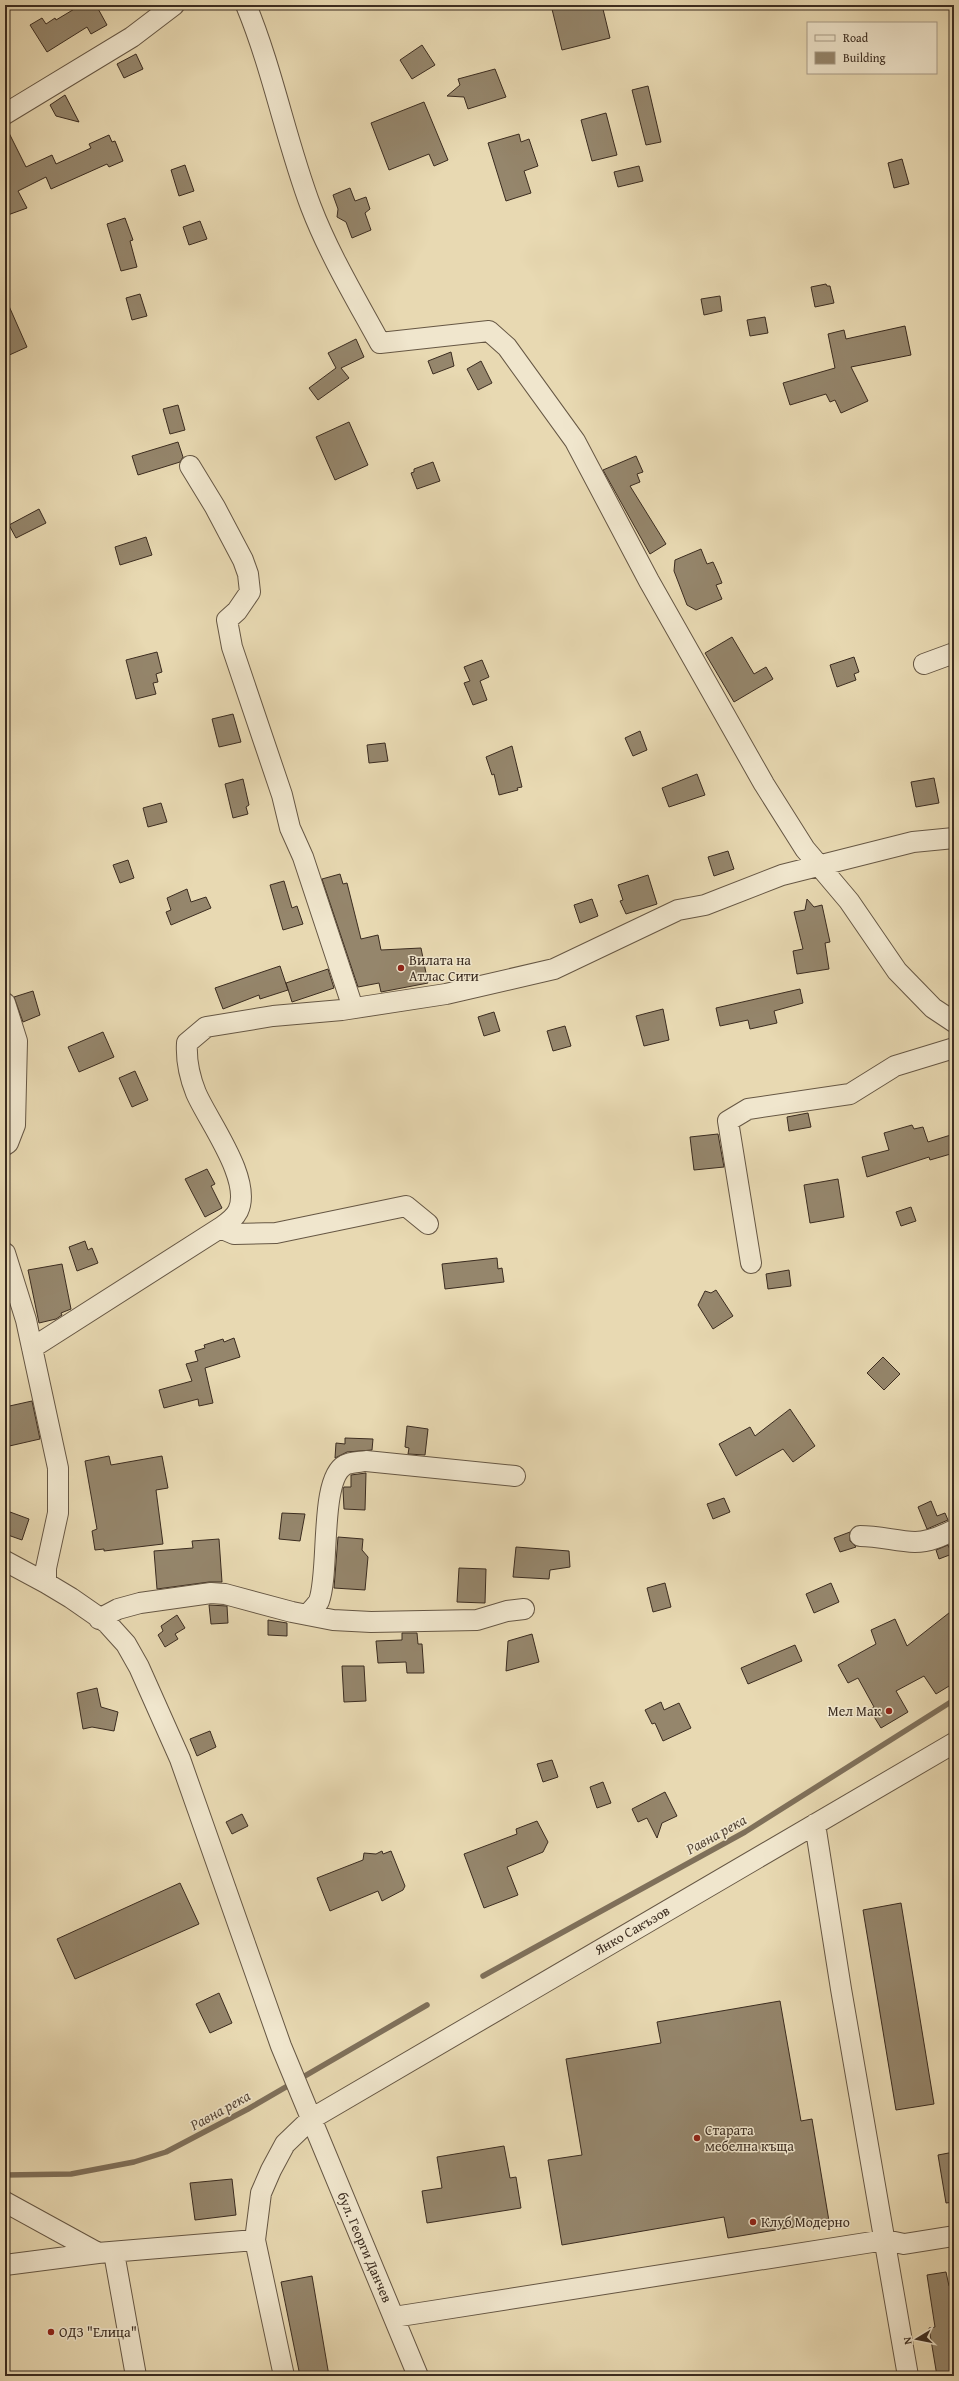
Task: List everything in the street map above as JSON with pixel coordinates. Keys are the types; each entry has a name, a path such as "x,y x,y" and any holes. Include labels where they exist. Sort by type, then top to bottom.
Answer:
{"street":[{"path":"5,114 132,37 174,5"},
{"path":"246,5 258,34 311,208 344,278 380,343 489,331 507,347 575,441 649,581 764,784 805,849 849,901 897,972 933,1008 954,1022"},
{"path":"190,466 215,507 248,574 250,592 237,611 227,620 232,647 282,795 290,828 308,871 353,1008"},
{"path":"924,664 954,653"},
{"path":"32,1348 220,1228 230,1221 238,1211 240,1198 239,1187 222,1139 196,1093 186,1057 187,1043 206,1027 273,1016 353,1008 446,994 554,969 678,910 705,905 782,875 913,842 954,838"},
{"path":"5,1003 17,1042 15,1125 8,1144 5,1145"},
{"path":"751,1263 728,1121 748,1109 850,1094 895,1066 954,1048"},
{"path":"220,1228 234,1234 276,1233 406,1206 428,1224"},
{"path":"5,1253 26,1320 58,1468 58,1513 46,1568 46,1584"},
{"path":"307,1615 318,1603 324,1586 329,1492 334,1476 345,1465 366,1461 515,1476"},
{"path":"860,1536 875,1536 916,1542 931,1540 954,1530"},
{"name":"бул. Георги Данчев","path":"5,1561 71,1598 99,1619 107,1623 126,1644 138,1667 180,1759 281,2046 418,2376"},
{"path":"99,1619 118,1609 140,1603 211,1593 225,1594 307,1615 333,1620 371,1622 477,1620 508,1611 524,1609"},
{"name":"Янко Сакъзов","path":"284,2376 255,2240 261,2193 271,2170 285,2144 311,2119 954,1743"},
{"path":"815,1824 840,1989 908,2376"},
{"path":"5,2202 106,2253 136,2376"},
{"path":"394,2317 885,2240 904,2244 954,2236"},
{"path":"5,2266 106,2253 236,2240 255,2240"}],"building":[{"path":"81,5 96,5 107,25 91,34 87,27 47,52 30,25 42,18 46,24 55,18 56,20"},
{"path":"551,5 602,5 610,38 562,50"},
{"path":"422,45 435,65 412,79 400,60"},
{"path":"136,54 143,69 124,78 117,64"},
{"path":"495,69 506,97 468,109 464,97 447,96 460,85 458,79"},
{"path":"648,86 661,142 646,145 632,90"},
{"path":"65,95 79,122 56,116 50,105"},
{"path":"424,102 448,160 434,166 429,154 389,170 371,123"},
{"path":"606,113 617,155 592,161 581,120"},
{"path":"5,125 26,167 52,155 56,164 91,148 89,144 109,135 112,142 115,141 123,161 109,167 107,164 51,189 46,177 18,191 27,208 5,216"},
{"path":"519,134 521,142 529,139 538,166 524,171 531,193 506,201 488,143"},
{"path":"902,159 909,184 894,188 888,163"},
{"path":"185,165 194,191 179,196 171,170"},
{"path":"639,166 643,181 618,187 614,172"},
{"path":"350,188 355,201 366,197 370,209 365,213 371,230 352,238 346,222 337,217 338,209 333,195"},
{"path":"125,218 133,240 130,241 137,267 121,271 107,224"},
{"path":"200,221 207,239 189,245 183,227"},
{"path":"826,284 827,286 830,286 834,303 815,307 811,287"},
{"path":"140,294 147,316 132,320 126,298"},
{"path":"720,296 722,311 704,315 701,299"},
{"path":"5,297 27,347 5,357"},
{"path":"765,317 768,333 750,336 747,320"},
{"path":"905,326 911,355 851,367 868,401 841,413 835,400 830,402 826,394 790,405 783,383 835,368 828,334 844,330 846,339"},
{"path":"356,339 364,357 341,368 349,378 318,400 309,388 336,368 328,353"},
{"path":"451,352 454,366 433,374 428,361"},
{"path":"481,361 492,383 478,390 467,369"},
{"path":"178,405 185,430 170,434 163,409"},
{"path":"349,422 368,465 335,480 316,437"},
{"path":"178,442 183,457 180,462 138,475 132,456"},
{"path":"636,456 643,472 637,474 640,482 630,486 666,544 650,554 603,470"},
{"path":"433,462 440,481 417,489 411,473 414,472 414,469"},
{"path":"39,509 46,523 16,538 9,525"},
{"path":"146,537 152,555 120,565 115,547"},
{"path":"701,549 707,564 713,562 718,573 722,583 716,585 722,599 696,610 687,605 674,571 675,560"},
{"path":"732,637 754,674 766,667 773,679 734,702 705,653"},
{"path":"157,652 162,672 156,674 158,682 153,683 156,694 136,699 126,660"},
{"path":"854,657 859,672 854,674 856,680 837,687 830,665"},
{"path":"482,660 489,677 480,681 487,700 473,705 464,683 470,681 464,667"},
{"path":"233,714 241,742 219,747 212,719"},
{"path":"640,731 647,750 633,756 625,738"},
{"path":"385,743 388,761 369,763 367,745"},
{"path":"512,746 522,787 517,788 518,790 499,795 494,774 492,775 486,757"},
{"path":"697,774 705,795 669,807 662,788"},
{"path":"934,778 939,803 916,807 911,782"},
{"path":"243,779 249,805 246,807 248,814 233,818 225,784"},
{"path":"161,803 167,822 148,827 143,808"},
{"path":"728,851 734,869 714,876 708,857"},
{"path":"128,860 134,878 120,883 113,865"},
{"path":"340,874 343,884 347,883 361,939 378,935 381,950 421,948 428,983 381,992 379,983 358,987 322,879"},
{"path":"648,875 657,904 626,914 620,901 623,900 618,885"},
{"path":"284,881 292,908 297,906 303,924 283,930 270,885"},
{"path":"187,889 191,902 206,897 211,908 171,925 166,912 171,910 167,898"},
{"path":"592,899 598,916 580,923 574,905"},
{"path":"807,899 814,907 822,905 830,942 825,943 829,969 797,974 793,951 803,949 794,912 805,910"},
{"path":"280,966 288,990 260,999 259,995 223,1009 215,988"},
{"path":"328,969 334,988 292,1002 286,983"},
{"path":"800,989 803,1003 774,1011 777,1023 750,1029 748,1020 720,1026 716,1008"},
{"path":"33,991 40,1015 23,1022 14,997"},
{"path":"663,1009 669,1040 644,1046 636,1016"},
{"path":"494,1012 500,1031 484,1036 478,1017"},
{"path":"565,1026 571,1046 553,1051 547,1031"},
{"path":"103,1032 114,1057 79,1072 68,1047"},
{"path":"135,1071 148,1100 132,1107 119,1078"},
{"path":"808,1113 811,1127 789,1131 787,1117"},
{"path":"912,1125 914,1129 923,1127 928,1142 954,1134 954,1153 930,1160 929,1157 867,1177 862,1157 889,1150 884,1133"},
{"path":"718,1134 724,1167 694,1170 690,1137"},
{"path":"207,1169 215,1184 211,1186 222,1208 205,1217 185,1179"},
{"path":"838,1179 844,1217 810,1223 804,1185"},
{"path":"911,1207 916,1221 901,1226 896,1212"},
{"path":"85,1241 88,1250 92,1248 98,1263 77,1271 69,1247"},
{"path":"497,1258 498,1269 502,1268 504,1282 445,1289 442,1264"},
{"path":"62,1264 71,1309 61,1313 62,1315 56,1319 39,1323 28,1270"},
{"path":"789,1270 791,1286 768,1289 766,1274"},
{"path":"716,1290 733,1316 713,1329 698,1305 705,1291 711,1293"},
{"path":"234,1338 240,1357 205,1368 213,1403 199,1406 198,1399 164,1408 159,1390 192,1381 186,1364 198,1361 195,1351 205,1348 204,1345 223,1339 224,1342"},
{"path":"883,1357 900,1374 884,1390 867,1373"},
{"path":"32,1401 40,1439 5,1447 5,1407"},
{"path":"790,1409 815,1446 793,1462 783,1449 736,1476 719,1444 750,1427 755,1436"},
{"path":"407,1426 428,1429 425,1455 408,1454 409,1448 405,1447"},
{"path":"345,1438 373,1439 372,1450 347,1452 335,1458 336,1443 345,1444"},
{"path":"109,1456 111,1465 162,1456 168,1488 156,1490 163,1544 104,1551 104,1549 95,1550 92,1531 97,1529 85,1461"},
{"path":"366,1473 365,1510 344,1509 343,1489 344,1487 351,1487 351,1475"},
{"path":"724,1498 730,1512 713,1519 707,1504"},
{"path":"931,1501 937,1516 945,1513 948,1520 927,1529 918,1507"},
{"path":"10,1512 29,1519 22,1540 5,1534"},
{"path":"282,1513 305,1514 300,1541 279,1539"},
{"path":"850,1532 850,1541 856,1547 840,1552 834,1538"},
{"path":"338,1537 363,1539 362,1550 368,1557 365,1590 334,1588"},
{"path":"219,1539 222,1582 209,1582 157,1589 154,1551 193,1548 192,1541"},
{"path":"948,1545 952,1554 939,1559 936,1550"},
{"path":"516,1547 569,1551 570,1567 550,1570 549,1579 513,1577"},
{"path":"459,1568 486,1569 485,1603 457,1602"},
{"path":"665,1583 671,1607 653,1612 647,1588"},
{"path":"831,1583 839,1602 814,1613 806,1594"},
{"path":"209,1605 227,1606 228,1623 211,1624"},
{"path":"954,1609 954,1683 936,1694 924,1676 896,1691 908,1712 881,1728 870,1710 874,1707 858,1678 848,1683 838,1665 876,1644 871,1630 895,1619 907,1646"},
{"path":"177,1615 185,1628 175,1634 178,1639 165,1647 158,1635 163,1631 161,1626"},
{"path":"268,1620 287,1623 287,1636 268,1635"},
{"path":"402,1633 417,1633 418,1644 422,1644 424,1673 407,1673 406,1662 378,1663 376,1641 402,1640"},
{"path":"532,1634 539,1662 506,1671 508,1641"},
{"path":"795,1645 802,1661 748,1684 741,1668"},
{"path":"342,1666 364,1666 366,1701 344,1702"},
{"path":"97,1688 101,1707 118,1712 114,1731 92,1727 83,1729 77,1693"},
{"path":"661,1702 664,1710 679,1703 691,1728 663,1741 655,1723 652,1724 645,1710"},
{"path":"210,1731 216,1747 197,1756 190,1739"},
{"path":"552,1760 558,1777 543,1782 537,1764"},
{"path":"603,1782 611,1803 597,1808 590,1787"},
{"path":"665,1792 677,1816 662,1823 657,1838 647,1818 638,1822 632,1809"},
{"path":"242,1814 248,1826 232,1834 226,1822"},
{"path":"537,1821 548,1842 543,1852 507,1867 518,1895 484,1908 464,1854 517,1834 516,1829"},
{"path":"382,1851 383,1854 391,1851 405,1886 403,1890 382,1901 378,1891 330,1911 317,1878 363,1860 364,1853 376,1854"},
{"path":"180,1883 199,1924 75,1979 57,1939"},
{"path":"901,1903 934,2104 896,2110 863,1910"},
{"path":"219,1993 232,2023 210,2033 196,2004"},
{"name":"Старата мебелна къща","path":"780,2001 801,2121 812,2119 829,2221 728,2238 724,2217 562,2245 548,2160 582,2155 566,2059 661,2043 657,2022"},
{"path":"504,2146 510,2178 516,2177 521,2208 427,2223 422,2191 442,2188 437,2157"},
{"path":"954,2152 954,2202 946,2203 938,2155"},
{"path":"232,2179 236,2215 195,2220 190,2183"},
{"path":"946,2272 949,2286 954,2285 954,2376 937,2376 929,2328 935,2327 927,2275"},
{"path":"312,2276 329,2376 300,2376 281,2282"}],"waterway":[{"name":"Равна река","path":"483,1976 745,1832 954,1700"},
{"name":"Равна река","path":"5,2175 71,2174 134,2162 166,2152 248,2109 427,2005"}],"place":[{"name":"Вилата на Атлас Сити","path":"401,968"},
{"name":"Мел Мак","path":"889,1711"},
{"name":"Старата мебелна къща","path":"697,2138"},
{"name":"Клуб Модерно","path":"753,2222"},
{"name":"ОДЗ \"Елица\"","path":"51,2332"}]}
